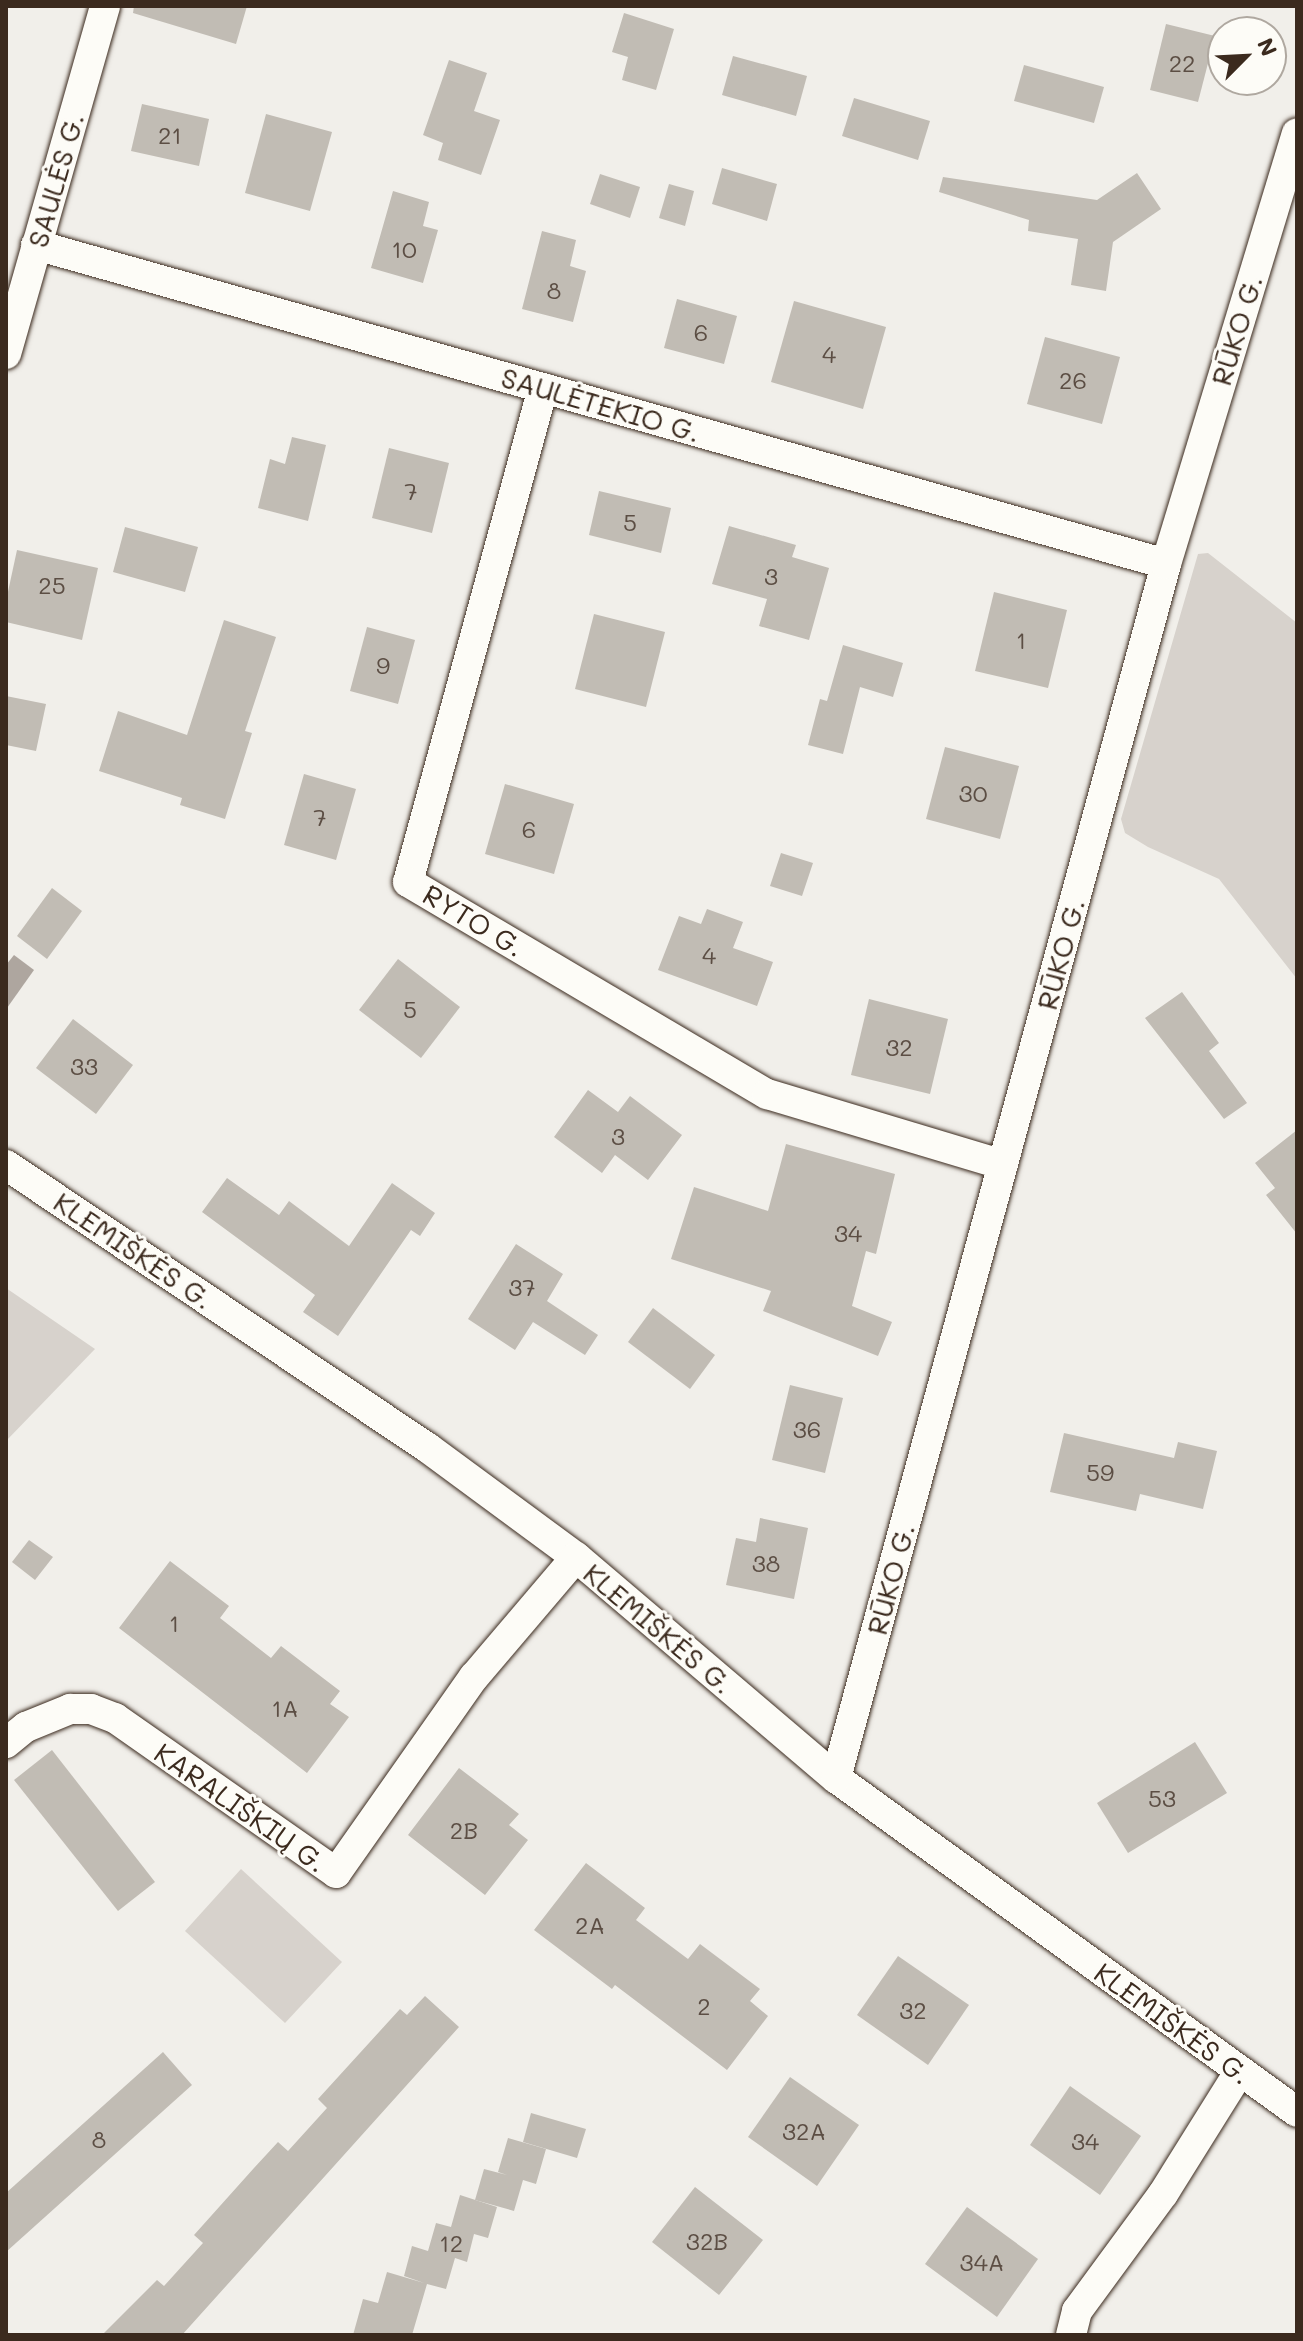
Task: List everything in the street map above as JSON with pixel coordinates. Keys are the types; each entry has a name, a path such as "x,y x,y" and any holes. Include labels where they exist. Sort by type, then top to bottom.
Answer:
{"street":[{"name":"SAULĖS G.","path":"6,354 105,6"},
{"name":"RŪKO G.","path":"836,1778 1166,564 1297,133"},
{"name":"SAULĖTEKIO G.","path":"36,245 1166,564"},
{"name":"RYTO G.","path":"543,388 408,882 767,1094 1003,1165"},
{"name":"KLEMIŠKĖS G.","path":"6,1165 428,1448 576,1557 836,1778 1297,2112"},
{"name":"KARALIŠKIŲ G.","path":"6,1743 26,1727 70,1709 91,1709 115,1718 336,1873 474,1677 576,1557"},
{"path":"1071,2335 1077,2311 1163,2194 1240,2071"}],"shaded area":[{"path":"1208,553 1297,623 1297,979 1219,879 1148,847 1125,833 1121,819 1198,554"},
{"path":"14,955 34,970 7,1008 6,965"},
{"path":"6,1288 95,1349 6,1441"},
{"path":"241,1869 342,1962 285,2023 185,1931"}],"building":[{"path":"134,6 247,6 236,44 133,13"},
{"path":"624,13 674,29 656,90 622,80 628,57 612,52"},
{"path":"1166,24 1207,34 1207,67 1198,102 1150,90"},
{"path":"733,56 807,76 796,116 722,95"},
{"path":"449,60 487,73 474,111 500,120 481,175 438,160 443,143 423,135"},
{"path":"1024,65 1104,87 1094,123 1014,101"},
{"path":"854,98 930,121 918,160 842,136"},
{"path":"142,104 209,119 199,166 131,151"},
{"path":"266,114 332,132 310,211 245,193"},
{"path":"722,168 777,184 767,221 712,204"},
{"path":"1137,173 1161,209 1113,242 1106,291 1071,285 1078,239 1028,231 1029,220 939,192 943,177 1097,200"},
{"path":"600,174 640,187 630,218 590,204"},
{"path":"669,184 694,191 685,226 659,218"},
{"path":"393,191 429,202 423,226 438,230 423,283 371,268"},
{"path":"542,231 576,240 570,266 586,271 573,322 522,309"},
{"path":"677,299 737,316 724,364 664,348"},
{"path":"794,301 886,327 863,409 771,382"},
{"path":"1045,337 1120,357 1102,424 1027,404"},
{"path":"292,437 326,445 308,521 258,508 270,459 285,464"},
{"path":"389,448 449,463 432,533 372,518"},
{"path":"599,491 671,508 661,553 589,535"},
{"path":"729,526 796,545 792,557 829,568 809,640 759,626 767,599 712,584"},
{"path":"125,527 198,547 185,592 113,572"},
{"path":"17,550 98,568 82,640 6,622 6,601"},
{"path":"994,592 1067,610 1048,688 975,671"},
{"path":"594,614 665,632 646,707 575,689"},
{"path":"224,620 276,637 245,731 252,733 225,819 180,805 182,798 99,771 118,711 187,735"},
{"path":"367,627 415,640 398,704 350,691"},
{"path":"843,645 903,663 893,697 860,687 843,754 808,745 820,699 827,701"},
{"path":"6,696 46,704 36,751 6,745"},
{"path":"945,747 1019,766 1000,839 926,819"},
{"path":"304,774 356,789 336,860 284,845"},
{"path":"505,784 574,804 554,874 485,854"},
{"path":"781,853 813,863 802,896 770,886"},
{"path":"52,888 82,911 47,959 17,936"},
{"path":"707,909 743,922 733,948 773,962 757,1006 658,970 679,916 701,924"},
{"path":"398,959 460,1007 421,1058 359,1010"},
{"path":"1182,992 1219,1043 1209,1051 1247,1103 1224,1119 1145,1018"},
{"path":"869,999 948,1019 930,1094 851,1075"},
{"path":"73,1019 133,1065 96,1114 36,1068"},
{"path":"588,1090 618,1112 630,1096 682,1135 648,1180 615,1155 602,1173 554,1137"},
{"path":"1297,1130 1297,1234 1266,1195 1275,1188 1255,1163"},
{"path":"786,1144 895,1174 876,1254 866,1251 852,1306 892,1322 878,1356 763,1311 771,1291 671,1259 694,1187 768,1211"},
{"path":"227,1178 279,1215 289,1201 349,1246 392,1183 435,1213 420,1236 411,1230 338,1336 303,1312 315,1295 202,1212"},
{"path":"516,1244 563,1274 547,1301 598,1335 585,1355 533,1322 515,1350 468,1319"},
{"path":"653,1308 715,1355 690,1389 628,1342"},
{"path":"790,1385 843,1398 825,1473 772,1460"},
{"path":"1064,1433 1174,1458 1178,1442 1217,1451 1203,1509 1140,1494 1136,1511 1050,1492"},
{"path":"760,1518 808,1528 794,1599 726,1585 736,1538 756,1542"},
{"path":"29,1540 53,1557 35,1580 12,1562"},
{"path":"170,1561 229,1606 220,1618 271,1658 281,1646 340,1691 330,1704 349,1717 307,1773 119,1628"},
{"path":"1195,1742 1227,1793 1128,1853 1097,1803"},
{"path":"52,1750 155,1882 118,1911 14,1780"},
{"path":"459,1768 519,1814 509,1825 528,1840 485,1895 408,1835"},
{"path":"586,1863 645,1908 636,1920 688,1959 700,1944 760,1989 750,2001 768,2016 727,2070 615,1985 612,1989 534,1930"},
{"path":"898,1956 969,2005 928,2065 857,2015"},
{"path":"425,1996 459,2027 182,2335 102,2335 157,2280 164,2286 203,2243 194,2235 254,2168 278,2142 288,2151 327,2108 318,2099 400,2009 407,2015"},
{"path":"163,2052 192,2085 6,2252 6,2193"},
{"path":"790,2077 859,2125 817,2186 748,2137"},
{"path":"1070,2086 1141,2136 1100,2195 1030,2145"},
{"path":"531,2113 586,2129 577,2158 523,2142"},
{"path":"508,2138 546,2149 536,2184 523,2180 514,2211 475,2200 484,2169 507,2175 498,2172"},
{"path":"695,2187 763,2240 719,2295 652,2242"},
{"path":"460,2195 497,2207 488,2238 474,2234 467,2262 455,2258 446,2289 427,2284 412,2335 353,2335 363,2299 378,2303 387,2272 424,2283 404,2276 412,2246 428,2251 436,2223 451,2227"},
{"path":"967,2207 1038,2259 997,2317 925,2264"}]}
